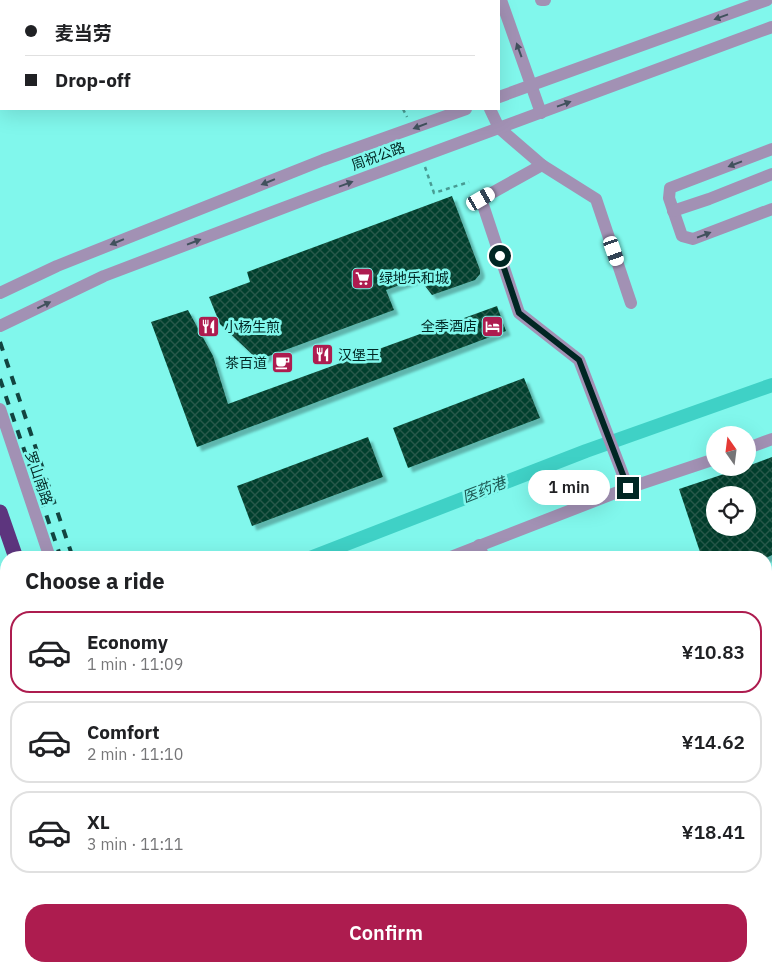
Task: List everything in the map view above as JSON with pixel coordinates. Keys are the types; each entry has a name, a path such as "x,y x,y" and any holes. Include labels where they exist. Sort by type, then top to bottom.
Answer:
{"highway":[{"path":"0,511 14,551"}],"street":[{"path":"502,0 541,113"},
{"path":"500,97 767,0"},
{"name":"周祝公路","path":"0,326 104,276 772,26"},
{"name":"周祝公路","path":"0,293 57,266 323,160 463,110"},
{"path":"490,110 498,128 542,165 596,199 631,302"},
{"path":"772,150 670,188 669,198 682,236 693,239 772,209"},
{"path":"542,165 481,199 519,313 579,360 628,488"},
{"path":"674,211 709,200 772,174"},
{"name":"罗山南路","path":"0,409 48,551"},
{"path":"756,445 772,439"},
{"path":"481,551 628,488 706,461"}],"path":[{"path":"428,175 434,193 468,182"}],"building":[{"name":"绿地乐和城","path":"452,196 480,270 480,274 475,280 432,295 419,278 386,290 394,310 258,360 220,324 209,297 250,282 247,272"},
{"name":"绿地乐和城","path":"497,306 506,331 197,447 151,322 188,310 213,356 228,404"},
{"path":"524,378 540,418 408,468 393,428"},
{"path":"368,437 383,477 252,526 237,486"},
{"path":"772,457 772,551 700,551 679,489 718,476 756,476 756,463"}],"waterway":[{"name":"医药港","path":"328,551 586,451 772,385"}],"railway":[{"path":"0,342 71,551"},
{"path":"0,379 59,551"}],"place":[{"name":"绿地乐和城","path":"363,278"},
{"name":"全季酒店","path":"493,326"},
{"name":"小杨生煎","path":"208,327"},
{"name":"汉堡王","path":"322,355"},
{"name":"茶百道","path":"283,363"}],"route":[{"path":"500,256 519,313 579,360 628,488"}]}
